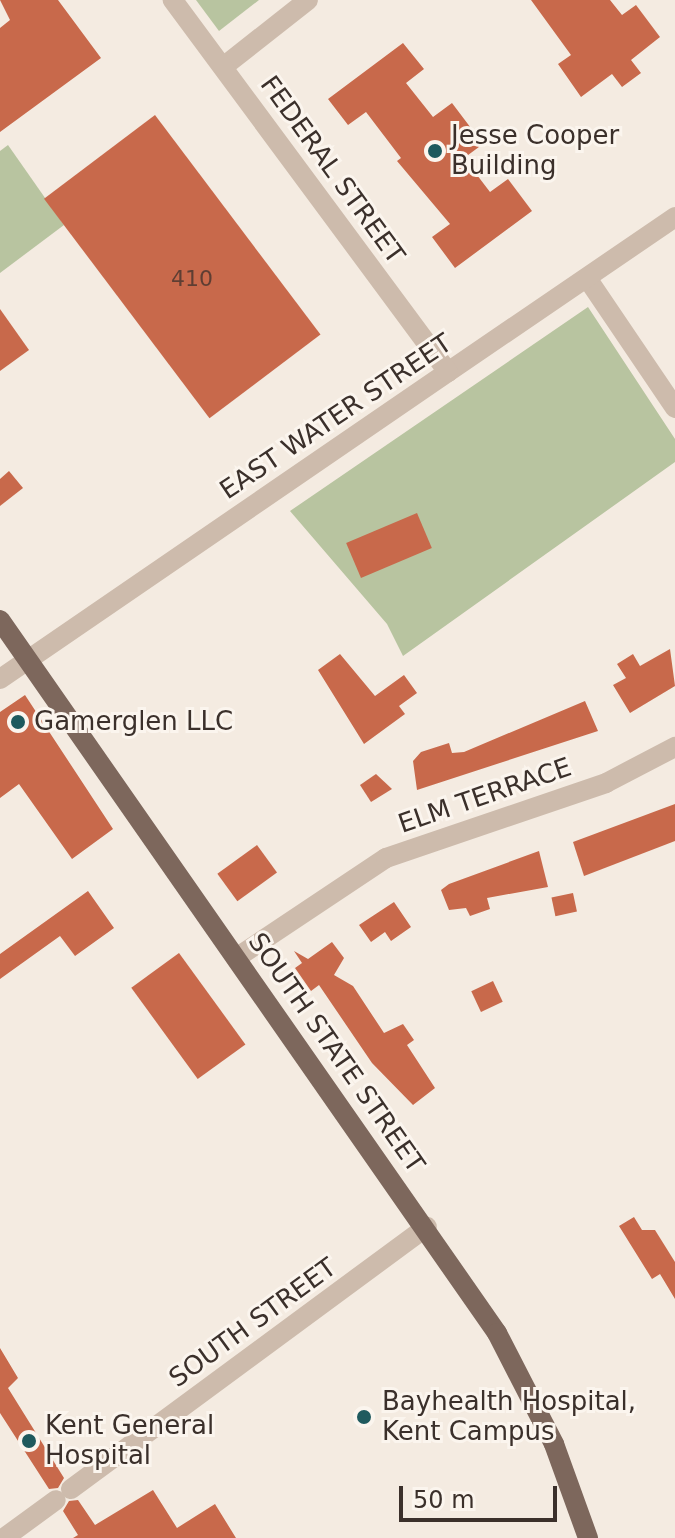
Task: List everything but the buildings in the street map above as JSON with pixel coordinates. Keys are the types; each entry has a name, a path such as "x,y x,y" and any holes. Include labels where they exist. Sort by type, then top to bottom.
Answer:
{"main road":[{"name":"SOUTH STATE STREET","path":"0,620 427,1227 529,1391 588,1538"}],"street":[{"name":"FEDERAL STREET","path":"173,0 448,372"},
{"path":"223,67 308,0"},
{"name":"EAST WATER STREET","path":"0,679 675,217"},
{"path":"587,278 675,408"},
{"name":"ELM TERRACE","path":"236,958 386,858 606,783 675,747"},
{"name":"SOUTH STREET","path":"4,1538 427,1227"}],"green space":[{"path":"196,0 259,0 219,31"},
{"path":"8,145 64,225 0,273 0,151"},
{"path":"588,307 675,439 675,462 403,656 387,624 290,511"}],"place":[{"name":"Jesse Cooper Building","path":"435,151"},
{"name":"Gamerglen LLC","path":"18,722"},
{"name":"Bayhealth Hospital, Kent Campus","path":"364,1417"},
{"name":"Kent General Hospital","path":"29,1441"}]}
